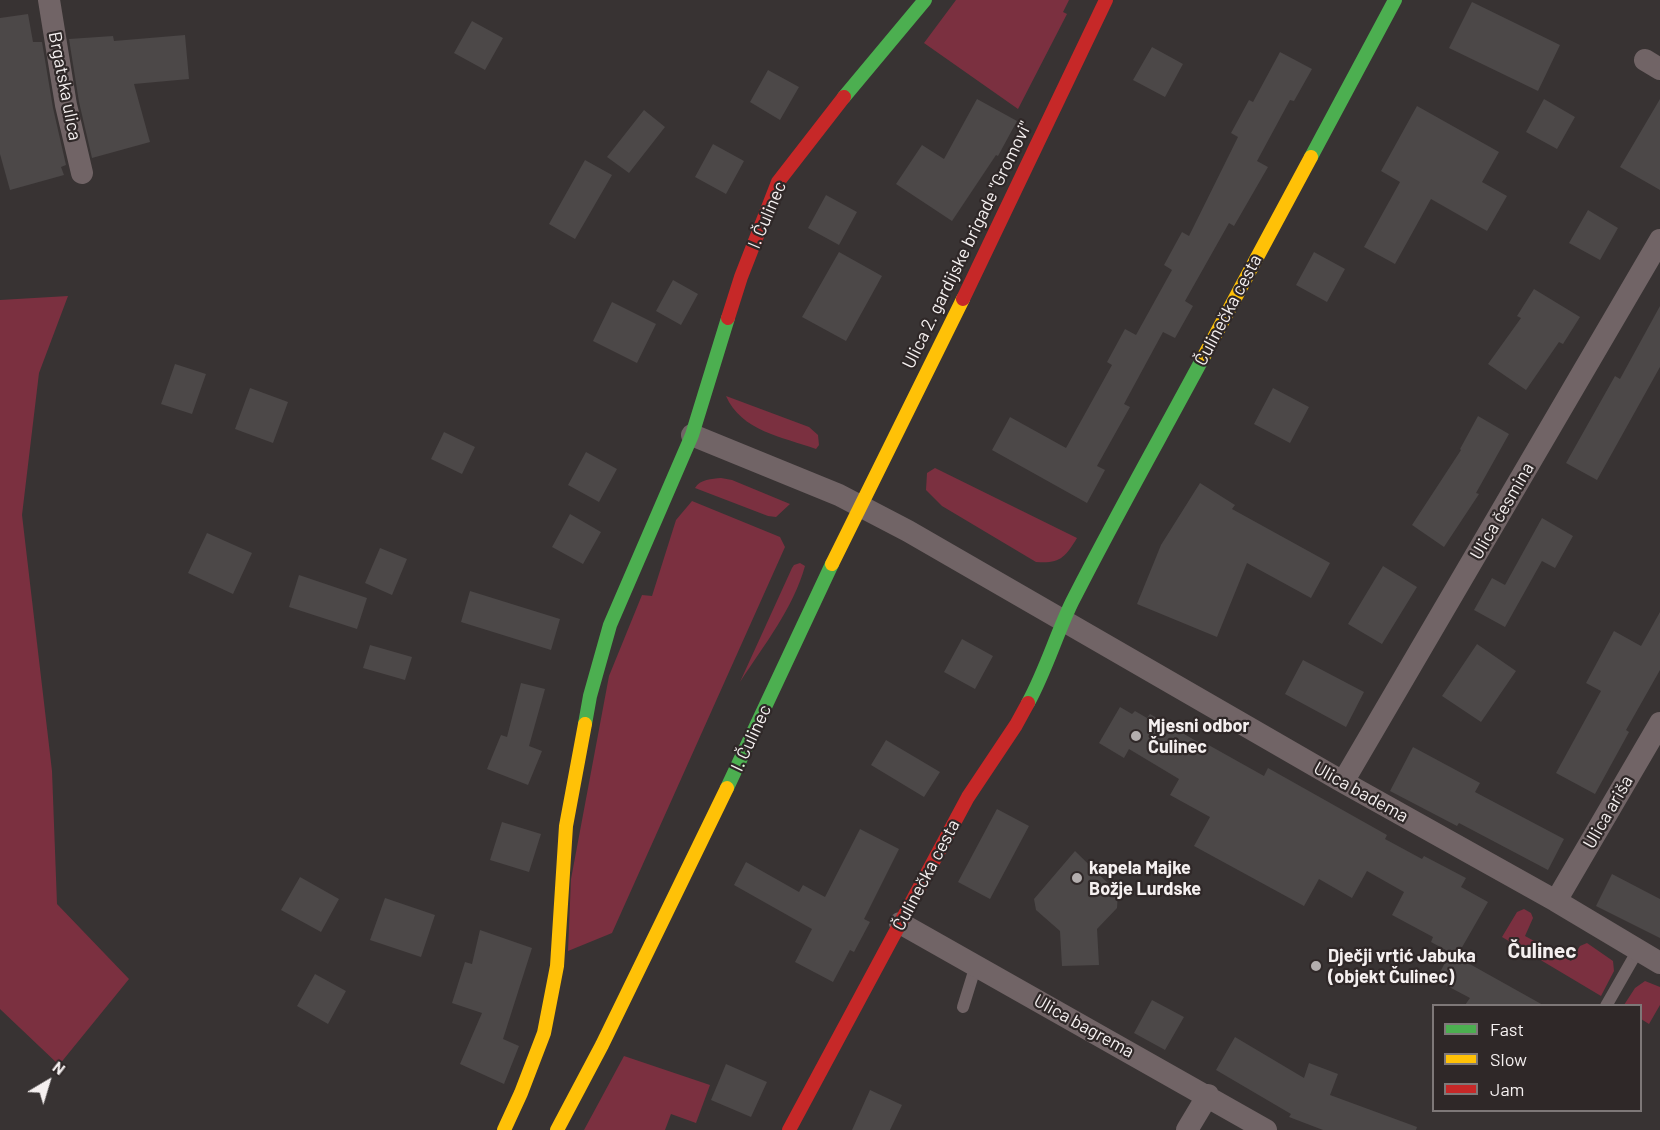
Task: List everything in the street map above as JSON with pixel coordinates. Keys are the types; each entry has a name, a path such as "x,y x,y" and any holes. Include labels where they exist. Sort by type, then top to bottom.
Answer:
{"street":[{"name":"Brgatska ulica","path":"49,0 66,105 82,173"},
{"name":"I. Čulinec","path":"504,1130 544,1033 557,966 566,826 590,696 610,625 692,435 741,277 778,182 859,78 925,0"},
{"name":"Ulica 2. gardijske brigade \"Gromovi\"","path":"859,505 977,270 1106,0"},
{"name":"Čulinečka cesta","path":"789,1130 968,797 1016,725 1040,681 1063,621 1395,0"},
{"name":"Ulica česmina","path":"1343,782 1660,240"},
{"path":"692,435 801,478 859,505 1063,621"},
{"name":"I. Čulinec","path":"557,1130 602,1045 726,791 859,505"},
{"name":"Ulica badema","path":"1063,621 1556,901 1660,963"},
{"name":"Ulica ariša","path":"1556,901 1660,723"},
{"name":"Ulica bagrema","path":"900,923 1208,1095 1266,1130"},
{"path":"1187,1130 1208,1095"}],"lane":[{"path":"1607,1004 1638,950"},
{"path":"963,1007 976,965"}],"shaded area":[{"path":"956,0 1069,0 1063,12 1067,14 1018,109 924,43"},
{"path":"68,296 39,373 22,515 52,771 57,904 129,979 59,1065 0,1009 0,300"},
{"path":"726,396 809,427 818,435 819,445 816,449 752,425 733,408"},
{"path":"935,468 1077,538 1065,555 1056,561 1036,562 942,506 926,490 927,473"},
{"path":"721,478 732,480 790,504 776,517 768,516 695,488 703,481"},
{"path":"692,501 780,537 785,547 612,933 568,951 571,879 609,676 642,595 652,596 676,520"},
{"path":"800,563 805,566 793,597 740,682 792,568"},
{"path":"1524,909 1531,913 1533,918 1525,936 1571,961 1580,946 1587,943 1613,961 1614,971 1601,996 1502,937 1517,912"},
{"path":"1645,981 1660,987 1660,1005 1649,1024 1642,1020 1642,1004 1625,1004 1635,988"},
{"path":"624,1056 710,1085 696,1123 671,1114 665,1130 584,1130"}],"building":[{"path":"1472,2 1560,45 1538,91 1449,48"},
{"path":"28,14 33,42 42,42 53,108 66,165 61,167 64,175 10,190 0,154 0,18"},
{"path":"472,21 503,38 485,70 454,53"},
{"path":"185,35 189,79 134,84 150,142 92,158 79,102 69,39 113,36 114,41"},
{"path":"1152,47 1183,64 1165,97 1133,80"},
{"path":"1280,52 1312,69 1294,101 1290,100 1257,161 1268,167 1234,226 1229,223 1185,301 1193,306 1175,338 1163,332 1124,404 1130,407 1097,466 1105,470 1087,503 992,450 1010,417 1066,448 1112,365 1107,362 1125,329 1136,335 1172,270 1164,265 1182,232 1189,236 1238,137 1231,133 1249,100 1253,102"},
{"path":"768,70 799,87 780,120 750,102"},
{"path":"977,99 1017,121 998,156 996,155 952,221 896,184 922,145 944,159"},
{"path":"1544,99 1575,117 1557,149 1526,132"},
{"path":"1660,99 1660,190 1620,167"},
{"path":"1417,106 1499,152 1482,182 1507,196 1487,231 1431,199 1395,264 1364,247 1400,182 1381,171"},
{"path":"644,110 665,127 629,173 607,157"},
{"path":"713,144 744,161 726,194 695,177"},
{"path":"585,160 612,175 575,239 549,224"},
{"path":"826,195 857,212 839,245 808,228"},
{"path":"1588,210 1618,228 1600,260 1569,243"},
{"path":"839,252 882,276 846,341 802,317"},
{"path":"1314,252 1345,269 1327,302 1296,285"},
{"path":"673,280 698,294 681,325 656,311"},
{"path":"1534,289 1580,317 1563,344 1559,342 1526,390 1488,364 1521,318 1517,316"},
{"path":"612,302 656,324 637,363 593,341"},
{"path":"1660,306 1660,367 1597,480 1566,463 1615,376 1620,379"},
{"path":"175,364 206,374 192,414 161,404"},
{"path":"250,388 288,402 273,443 235,429"},
{"path":"1273,388 1309,407 1290,443 1254,424"},
{"path":"1478,416 1509,434 1476,493 1479,494 1444,547 1412,525 1461,450"},
{"path":"444,432 475,447 462,474 431,459"},
{"path":"586,452 617,469 599,502 568,485"},
{"path":"1200,483 1235,505 1232,509 1330,563 1311,598 1247,563 1217,637 1137,604 1161,545"},
{"path":"570,514 601,532 583,564 552,547"},
{"path":"1542,518 1573,536 1555,568 1542,561 1505,627 1474,610 1492,578 1505,585"},
{"path":"207,533 252,553 233,594 188,573"},
{"path":"380,548 407,559 392,595 365,583"},
{"path":"1383,566 1417,587 1382,644 1348,624"},
{"path":"299,575 367,598 357,629 289,607"},
{"path":"470,591 560,619 551,650 461,622"},
{"path":"1660,612 1660,670 1626,730 1629,732 1595,794 1556,773 1601,691 1586,683 1614,631 1641,646"},
{"path":"962,639 993,656 975,689 944,672"},
{"path":"1477,644 1516,671 1481,722 1442,696"},
{"path":"370,645 412,657 405,680 363,668"},
{"path":"1303,660 1364,692 1346,727 1285,694"},
{"path":"521,683 545,689 529,746 542,751 528,785 487,769 501,735 507,737"},
{"path":"1120,707 1132,714 1135,711 1147,718 1150,714 1203,745 1205,743 1264,776 1268,768 1387,835 1385,839 1422,859 1424,856 1466,878 1461,887 1488,902 1457,956 1431,942 1433,937 1392,915 1404,892 1367,871 1352,898 1319,879 1304,906 1194,846 1210,817 1170,795 1179,779 1129,749 1124,758 1099,743"},
{"path":"886,740 940,772 924,797 871,765"},
{"path":"1413,747 1480,783 1475,792 1564,839 1548,870 1459,823 1457,826 1390,791"},
{"path":"997,809 1029,826 990,899 958,882"},
{"path":"502,822 541,834 529,872 490,860"},
{"path":"860,829 899,849 864,919 870,922 854,952 850,950 833,982 795,962 812,929 734,885 746,862 799,892 803,885 825,897"},
{"name":"kapela Majke Božje Lurdske","path":"1075,851 1118,893 1117,908 1097,929 1099,965 1062,966 1060,931 1036,910 1034,899"},
{"path":"1612,874 1660,899 1660,938 1596,906"},
{"path":"300,877 339,899 321,932 281,910"},
{"path":"385,898 435,915 421,957 370,940"},
{"path":"480,930 532,948 503,1039 519,1046 504,1084 460,1064 482,1013 452,1003 465,962 472,964"},
{"path":"1450,953 1541,1004 1466,1004 1470,998 1436,980"},
{"path":"315,974 346,991 328,1024 297,1006"},
{"path":"1152,1000 1184,1017 1165,1050 1134,1033"},
{"path":"1235,1037 1304,1078 1309,1063 1338,1074 1330,1095 1417,1127 1416,1130 1323,1130 1289,1117 1291,1114 1216,1070"},
{"path":"726,1064 767,1082 751,1117 711,1100"},
{"path":"870,1090 902,1105 890,1130 852,1130"}],"traffic: fast":[{"path":"844,97 925,0"},
{"path":"1311,157 1395,0"},
{"path":"585,724 590,696 610,625 692,435 728,318"},
{"path":"1028,703 1072,602 1204,356"},
{"path":"727,788 832,564"}],"traffic: slow":[{"path":"1204,356 1311,157"},
{"path":"832,564 963,299"},
{"path":"504,1130 544,1033 557,966 566,826 585,724"},
{"path":"557,1130 602,1045 727,788"}],"traffic: jam":[{"path":"963,299 1106,0"},
{"path":"728,318 741,277 778,182 844,97"},
{"path":"789,1130 968,797 1028,703"}],"place":[{"name":"Mjesni odbor Čulinec","path":"1136,736"},
{"name":"kapela Majke Božje Lurdske","path":"1077,878"},
{"name":"Dječji vrtić Jabuka (objekt Čulinec)","path":"1316,966"}],"district":[{"name":"Čulinec","path":"1542,951"}]}
